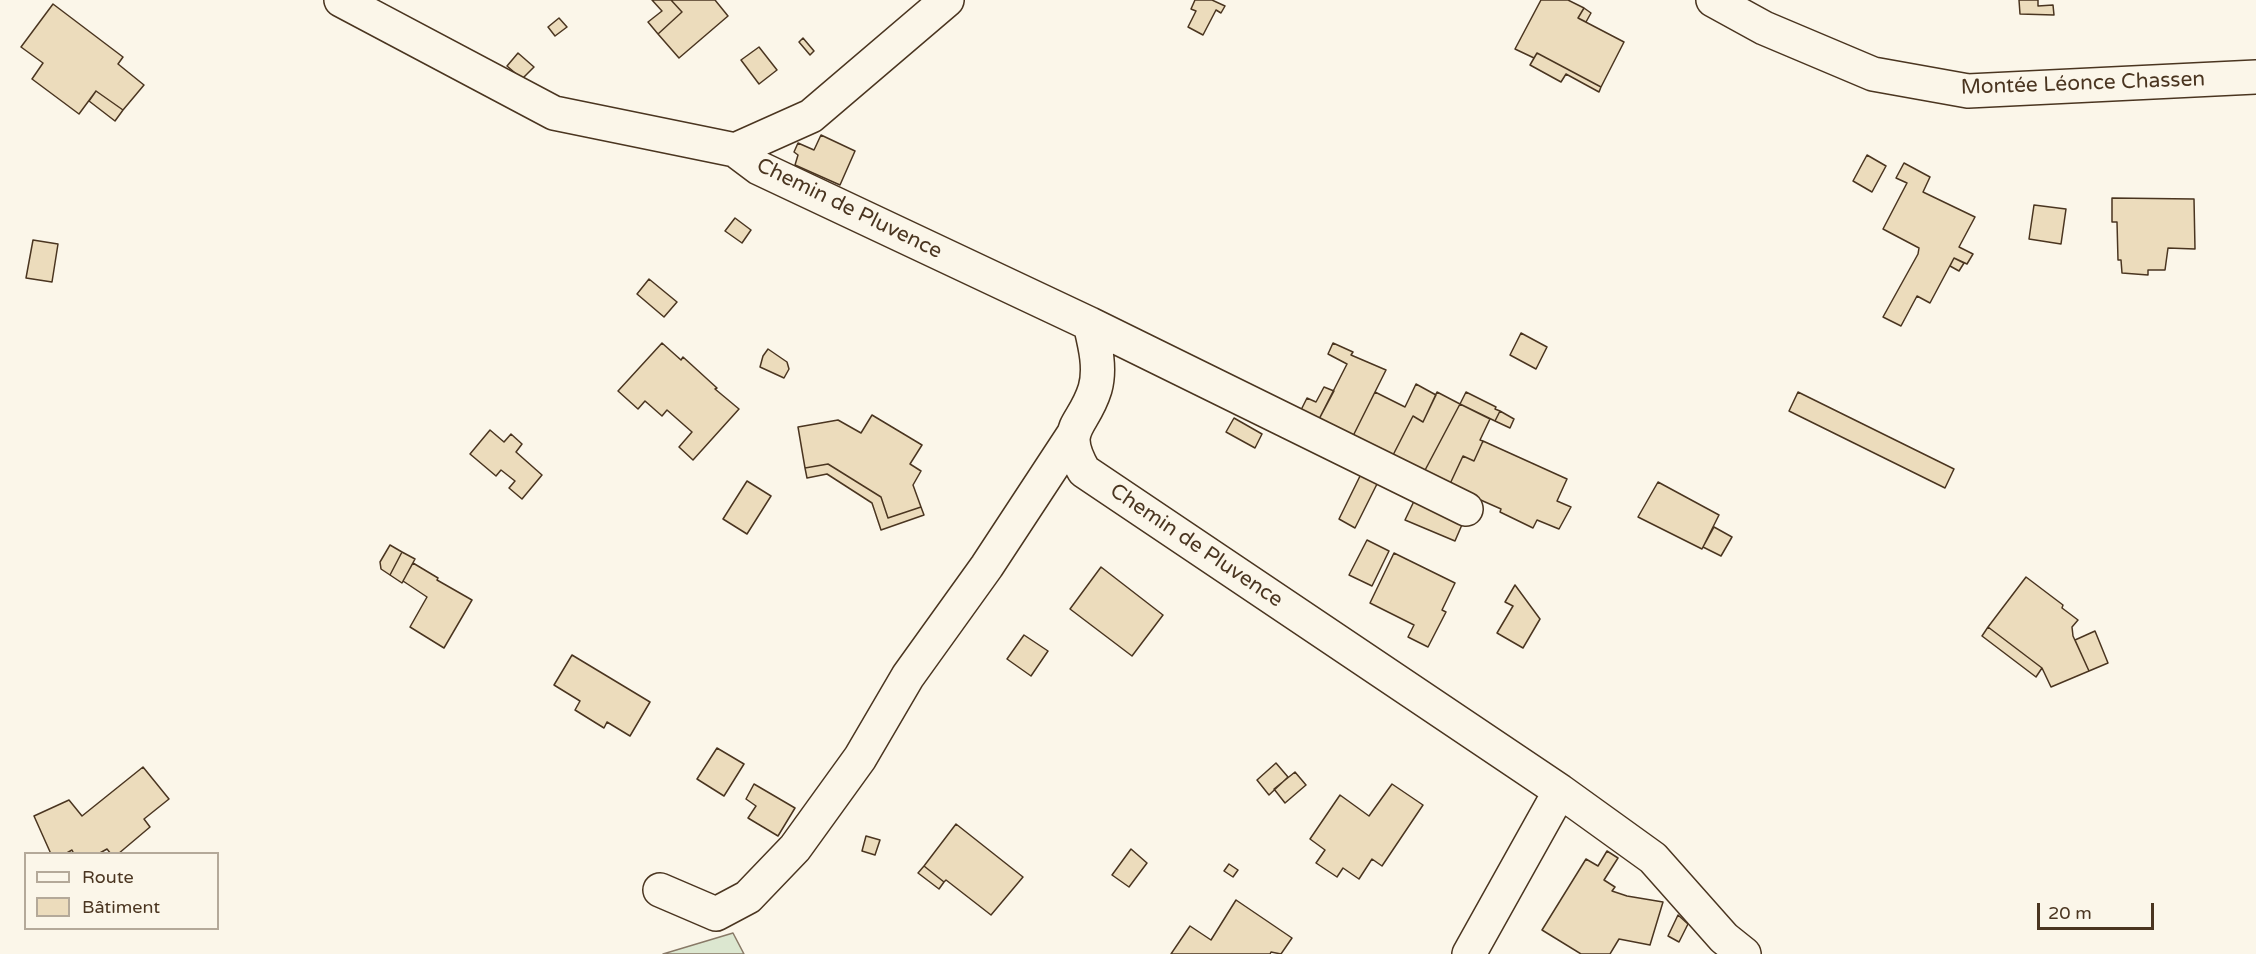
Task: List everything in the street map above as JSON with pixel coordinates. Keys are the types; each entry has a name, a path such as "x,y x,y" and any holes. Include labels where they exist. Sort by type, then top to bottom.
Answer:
{"street":[{"path":"341,0 554,113 735,150 811,116 947,0"},
{"name":"Montée Léonce Chassen","path":"1713,0 1764,28 1873,74 1968,91 2256,77"},
{"name":"Chemin de Pluvence","path":"735,150 759,168 1090,324 1466,509"},
{"path":"660,890 716,914 748,897 795,848 860,758 908,676 987,566 1072,435 1095,389 1098,358 1090,324"},
{"name":"Chemin de Pluvence","path":"1072,435 1074,454 1084,471 1560,791 1653,858 1724,938 1744,954"},
{"path":"1468,954 1560,791"}],"green space":[{"path":"733,933 744,954 663,954"}],"building":[{"path":"652,0 671,0 682,12 658,34 648,22 662,11"},
{"path":"671,0 715,0 728,16 679,58 658,34 682,12"},
{"path":"1195,0 1212,0 1225,6 1221,13 1216,10 1203,35 1188,27 1196,11 1191,9"},
{"path":"1541,0 1568,0 1584,8 1578,18 1624,42 1601,87 1537,53 1534,58 1515,49"},
{"path":"2019,0 2038,0 2038,6 2053,5 2054,15 2020,14"},
{"path":"53,4 123,57 118,64 144,85 123,110 96,91 79,114 32,79 43,63 21,47"},
{"path":"1584,8 1591,13 1586,22 1578,18"},
{"path":"559,18 567,27 555,36 548,27"},
{"path":"803,38 814,51 810,55 799,42"},
{"path":"759,47 777,70 759,84 741,60"},
{"path":"518,53 534,67 522,79 507,66"},
{"path":"1537,53 1601,87 1599,92 1566,74 1561,82 1530,65"},
{"path":"96,91 123,110 115,121 89,101"},
{"path":"821,135 855,151 840,185 795,165 798,155 794,152 798,143 814,150"},
{"path":"1867,155 1886,166 1872,192 1853,181"},
{"path":"1904,163 1930,177 1923,192 1975,217 1959,247 1973,254 1967,264 1954,258 1930,303 1917,296 1901,326 1883,317 1918,254 1919,248 1883,229 1907,183 1896,178"},
{"path":"2112,198 2194,199 2195,249 2168,248 2165,270 2148,270 2148,275 2122,273 2121,260 2118,260 2117,222 2112,222"},
{"path":"2034,205 2066,209 2061,244 2029,239"},
{"path":"735,218 751,230 742,243 725,231"},
{"path":"33,240 58,244 52,282 26,278"},
{"path":"1954,258 1964,263 1959,271 1950,266"},
{"path":"649,279 677,302 664,317 637,294"},
{"path":"1521,333 1547,347 1536,369 1510,355"},
{"path":"662,343 681,360 683,357 739,409 693,460 679,447 692,432 667,410 662,416 645,401 638,409 618,391"},
{"path":"1333,343 1353,352 1351,355 1386,370 1352,438 1317,423 1347,364 1328,354"},
{"path":"768,349 787,362 789,369 784,378 760,367"},
{"path":"1416,384 1436,395 1423,422 1413,416 1391,459 1352,438 1375,392 1405,407"},
{"path":"1324,387 1334,391 1317,423 1299,414 1307,398 1316,402"},
{"path":"1437,392 1460,404 1423,474 1391,459 1413,416 1423,422"},
{"path":"1466,392 1500,411 1495,421 1460,404"},
{"path":"1798,392 1954,469 1945,488 1789,411"},
{"path":"1460,404 1490,419 1480,440 1483,441 1474,461 1463,456 1449,486 1423,474"},
{"path":"1500,411 1514,419 1510,428 1495,421"},
{"path":"872,415 922,445 910,464 921,471 913,485 921,507 888,518 881,497 828,464 805,468 798,427 838,420 861,433"},
{"path":"1234,418 1262,434 1255,448 1226,432"},
{"path":"490,430 504,442 511,434 522,444 516,452 542,475 522,499 509,488 515,481 501,470 496,476 470,454"},
{"path":"1483,441 1567,479 1557,501 1571,507 1559,529 1537,520 1533,528 1500,512 1501,509 1449,486 1463,456 1474,461"},
{"path":"828,464 881,497 888,518 921,507 924,515 881,530 872,503 827,474 807,478 805,468"},
{"path":"1361,474 1378,482 1355,528 1339,519"},
{"path":"747,481 771,496 747,534 723,519"},
{"path":"1658,482 1719,515 1702,549 1638,517"},
{"path":"1416,497 1464,520 1455,541 1405,520"},
{"path":"1714,527 1732,537 1721,556 1703,547"},
{"path":"1367,540 1389,551 1372,586 1349,575"},
{"path":"390,545 402,552 390,575 381,569 380,562"},
{"path":"402,552 415,559 402,583 390,575"},
{"path":"1394,553 1455,583 1442,610 1446,612 1428,647 1408,637 1414,625 1370,603"},
{"path":"413,563 472,600 444,648 410,627 427,597 403,581"},
{"path":"1101,567 1163,615 1132,656 1070,609"},
{"path":"2026,577 2063,605 2062,608 2078,620 2072,627 2073,636 2089,671 2051,687 2042,668 1988,627"},
{"path":"1515,585 1540,619 1523,648 1497,633 1513,606 1505,602"},
{"path":"1988,627 2042,668 2036,677 1982,636"},
{"path":"2095,631 2108,663 2089,671 2075,640"},
{"path":"1024,635 1048,651 1031,676 1007,659"},
{"path":"572,655 650,702 630,736 607,722 604,728 575,710 580,701 554,685"},
{"path":"717,748 744,764 724,796 697,779"},
{"path":"1276,763 1288,777 1269,795 1257,780"},
{"path":"143,767 169,799 144,819 150,827 120,852 109,852 107,849 102,852 73,852 72,850 50,852 34,816 69,800 82,816"},
{"path":"1295,772 1306,785 1285,803 1274,789"},
{"path":"754,784 795,808 778,836 748,818 756,806 746,799"},
{"path":"1392,784 1423,805 1382,866 1372,859 1359,879 1343,868 1337,877 1316,863 1325,850 1310,839 1340,795 1369,816"},
{"path":"956,824 1023,877 991,915 924,866"},
{"path":"866,836 880,840 875,855 862,851"},
{"path":"1131,849 1147,863 1129,887 1112,875"},
{"path":"1607,851 1618,858 1604,880 1615,887 1612,891 1663,902 1650,945 1619,939 1610,954 1581,954 1542,930 1586,859 1598,866"},
{"path":"1229,864 1238,870 1233,877 1224,871"},
{"path":"924,866 944,882 939,889 918,873"},
{"path":"1236,900 1292,938 1281,954 1271,952 1270,954 1171,954 1190,926 1211,940"},
{"path":"1678,915 1688,924 1679,942 1668,936"}]}
